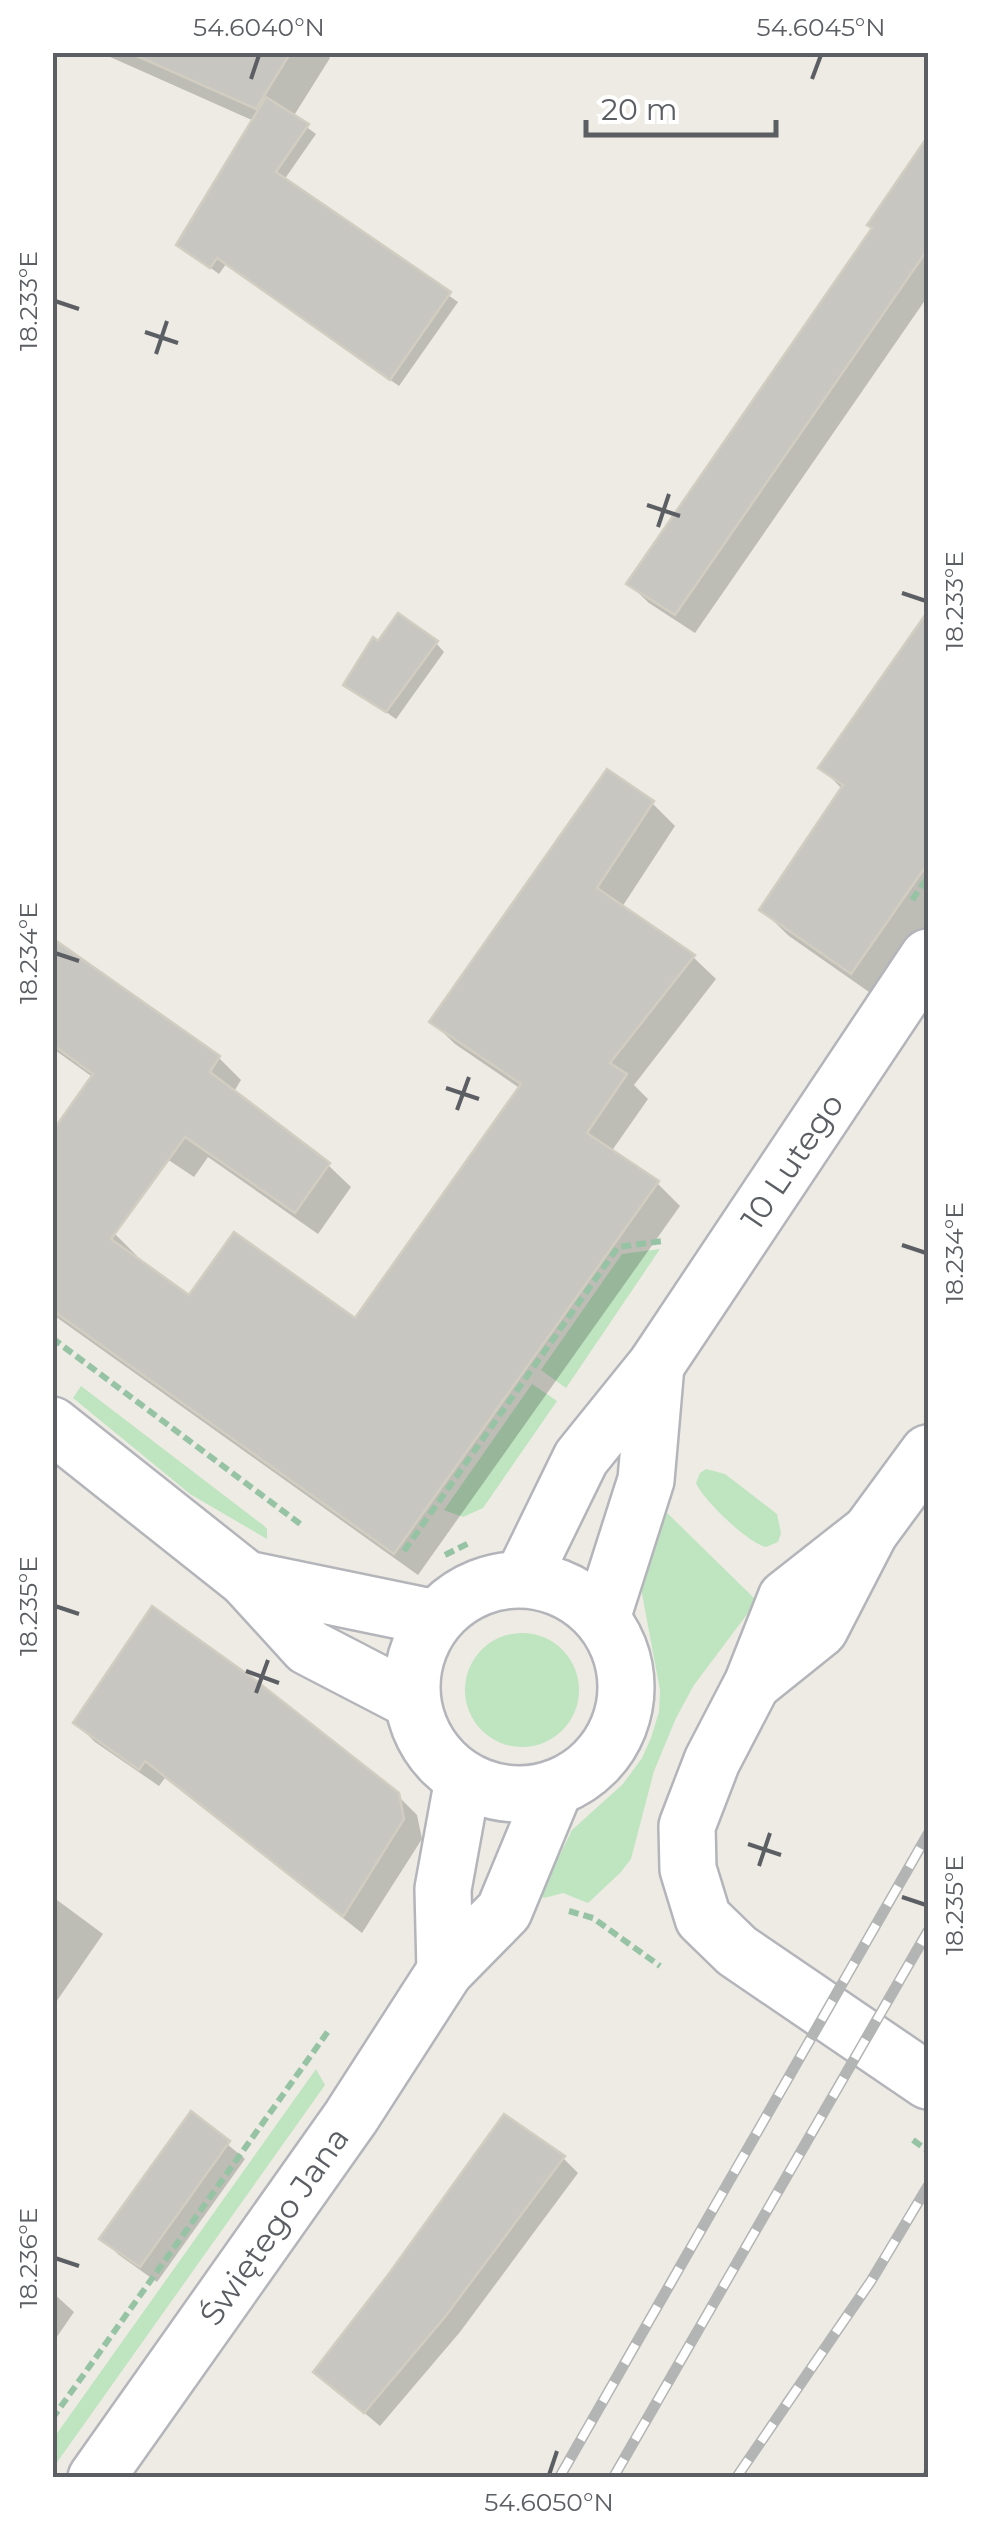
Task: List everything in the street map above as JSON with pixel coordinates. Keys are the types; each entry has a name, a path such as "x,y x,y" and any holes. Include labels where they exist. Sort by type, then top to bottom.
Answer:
{"street":[{"name":"10 Lutego","path":"522,1579 581,1458 656,1365 928,958"},
{"name":"10 Lutego","path":"602,1618 646,1480 656,1365"},
{"path":"52,1425 246,1580 308,1647 412,1701"},
{"path":"928,1453 870,1532 786,1598 752,1684 712,1761 687,1826 688,1869 703,1918 738,1951 783,1984 928,2081"},
{"path":"522,1579 552,1584 579,1598 602,1618 619,1648 627,1681 623,1716 609,1747 586,1772 555,1788 524,1794 492,1791 463,1779 438,1758 421,1732 412,1701 412,1672 420,1643 435,1618 460,1596 490,1583 522,1579"},
{"path":"246,1580 435,1618"},
{"path":"445,1971 443,1888 463,1779"},
{"name":"Świętego Jana","path":"96,2478 351,2117 445,1971 504,1912 555,1788"}],"path":[{"path":"401,1555 618,1248 679,1239"},
{"path":"52,1338 318,1537"},
{"path":"559,1908 593,1918 662,1968"},
{"path":"52,2419 338,2016"}],"green space":[{"path":"660,1249 566,1388 541,1370 622,1254"},
{"path":"532,1384 557,1401 483,1508 463,1517 444,1510"},
{"path":"81,1386 263,1525 267,1539 190,1494 73,1398"},
{"path":"706,1469 725,1474 777,1514 781,1533 778,1542 766,1547 758,1544 716,1510 696,1483"},
{"path":"660,1506 757,1601 694,1685 676,1718 654,1771 631,1859 588,1903 563,1893 544,1898 540,1896 572,1830 623,1784 642,1758 659,1712 660,1690 640,1583"},
{"path":"522,1633 544,1638 562,1650 574,1668 579,1690 574,1712 562,1730 544,1742 522,1747 500,1742 482,1730 470,1712 465,1690 470,1668 482,1650 500,1638"},
{"path":"316,2069 325,2085 53,2468 53,2439"}],"building":[{"path":"128,52 291,52 256,109"},
{"path":"266,97 309,124 276,172 451,292 390,380 217,258 210,268 176,245"},
{"path":"928,136 928,249 675,615 626,584 872,228 867,225"},
{"path":"928,611 928,863 851,974 759,910 843,785 818,768"},
{"path":"398,613 438,641 386,712 343,685 373,637 378,641"},
{"path":"607,769 654,801 597,888 695,955 610,1063 627,1074 587,1133 659,1181 394,1554 52,1310 52,1132 93,1074 52,1044 52,938 220,1056 210,1072 330,1163 295,1213 185,1137 111,1239 189,1295 234,1232 355,1318 521,1084 429,1022"},
{"path":"152,1606 254,1679 399,1793 404,1819 343,1917 145,1761 139,1770 73,1723"},
{"path":"191,2111 230,2141 140,2267 99,2239"},
{"path":"504,2114 565,2156 445,2317 364,2413 313,2372"}],"railway":[{"path":"559,2478 928,1834"},
{"path":"613,2478 928,1931"},
{"path":"736,2478 871,2281 928,2186"}]}
